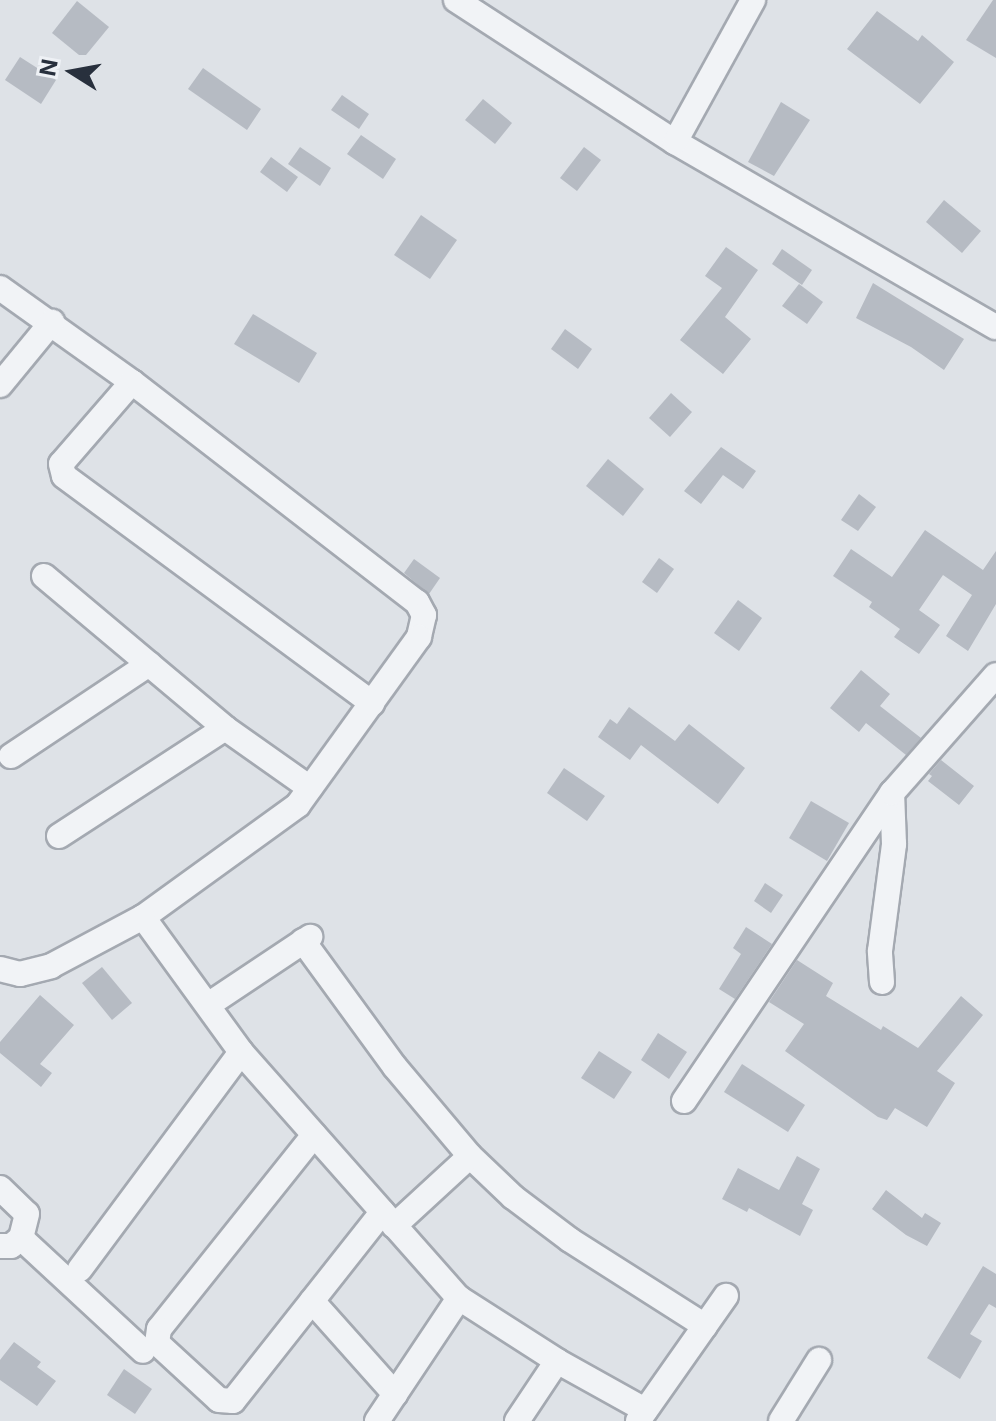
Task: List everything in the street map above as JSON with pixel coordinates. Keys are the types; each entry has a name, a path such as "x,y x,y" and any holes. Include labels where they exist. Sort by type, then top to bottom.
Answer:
{"street":[{"path":"456,0 675,142 996,327"},
{"path":"675,142 753,0"},
{"path":"0,288 52,322 132,382 417,602 424,615 419,637 298,805 143,917 51,966 20,974 0,969"},
{"path":"0,385 52,322"},
{"path":"132,382 61,464 64,476 372,703"},
{"path":"44,576 225,728 310,788"},
{"path":"11,756 149,664"},
{"path":"684,1101 763,989 892,793 996,675"},
{"path":"59,836 225,728"},
{"path":"882,982 880,951 894,844 892,793"},
{"path":"143,917 241,1052 459,1298 642,1415 726,1296"},
{"path":"208,1005 306,939 395,1067 470,1156 513,1197 570,1240 705,1326"},
{"path":"80,1269 241,1052"},
{"path":"314,1135 159,1329 156,1340 219,1400 229,1403 312,1301 388,1219 470,1156"},
{"path":"0,1188 27,1214 11,1242 143,1351"},
{"path":"377,1421 459,1298"},
{"path":"312,1301 395,1394"},
{"path":"781,1421 819,1360"},
{"path":"517,1421 557,1361"}],"building":[{"path":"996,0 996,58 966,40"},
{"path":"77,1 109,27 86,55 79,55 52,33"},
{"path":"877,11 918,41 922,35 954,62 920,104 847,49"},
{"path":"20,57 56,80 41,104 5,80"},
{"path":"203,68 261,109 247,130 188,89"},
{"path":"342,95 369,114 359,129 331,110"},
{"path":"483,99 512,123 495,144 465,120"},
{"path":"781,102 810,120 774,176 748,162"},
{"path":"361,135 396,159 383,179 347,154"},
{"path":"300,147 331,168 320,186 288,164"},
{"path":"584,147 601,160 577,191 560,178"},
{"path":"271,157 298,177 287,192 260,172"},
{"path":"944,200 981,231 962,253 926,222"},
{"path":"421,215 457,240 430,279 394,255"},
{"path":"726,247 758,270 725,317 751,339 723,374 680,340 722,288 705,276"},
{"path":"782,249 812,270 802,285 772,264"},
{"path":"873,283 964,339 944,370 911,347 856,318"},
{"path":"799,284 823,302 807,324 782,306"},
{"path":"253,314 317,353 299,383 234,344"},
{"path":"565,329 592,349 578,369 551,349"},
{"path":"671,393 692,412 670,437 649,418"},
{"path":"721,447 756,471 743,489 723,475 701,504 684,491"},
{"path":"608,459 644,489 623,516 586,486"},
{"path":"859,494 876,507 858,531 841,520"},
{"path":"925,530 983,570 996,551 996,604 968,651 946,636 972,595 943,575 919,610 940,625 919,654 894,637 900,629 869,607 872,602 833,576 851,549 892,577"},
{"path":"659,558 674,569 657,593 642,582"},
{"path":"414,559 440,578 429,594 404,573"},
{"path":"738,600 762,618 739,651 714,633"},
{"path":"861,670 890,694 880,706 921,738 906,755 866,723 859,732 830,708"},
{"path":"629,707 675,741 689,724 745,768 718,804 641,745 630,760 598,737 610,719 617,724"},
{"path":"941,760 974,786 959,805 928,781 932,776 929,774"},
{"path":"564,768 605,796 587,821 547,793"},
{"path":"811,801 849,823 827,861 789,838"},
{"path":"765,883 783,895 771,913 754,901"},
{"path":"746,927 772,944 735,999 719,989 741,954 733,948"},
{"path":"797,960 833,983 826,996 881,1030 883,1026 918,1048 961,996 983,1015 937,1071 955,1083 927,1127 895,1108 887,1120 878,1117 785,1051 804,1024 769,1002"},
{"path":"102,967 132,1003 112,1020 82,983"},
{"path":"40,995 74,1025 40,1064 52,1073 41,1087 0,1053 0,1042"},
{"path":"658,1033 687,1052 669,1079 641,1060"},
{"path":"599,1051 632,1072 614,1099 581,1078"},
{"path":"742,1064 805,1105 788,1132 724,1092"},
{"path":"797,1156 820,1169 802,1204 813,1210 800,1236 749,1208 747,1212 722,1199 738,1168 779,1190"},
{"path":"886,1190 922,1218 925,1213 941,1223 927,1246 906,1235 872,1209"},
{"path":"983,1266 996,1274 996,1308 989,1304 970,1334 982,1341 960,1379 927,1358"},
{"path":"14,1342 41,1362 37,1367 56,1381 37,1406 0,1380 0,1360"},
{"path":"124,1369 152,1389 135,1414 107,1395"}]}
